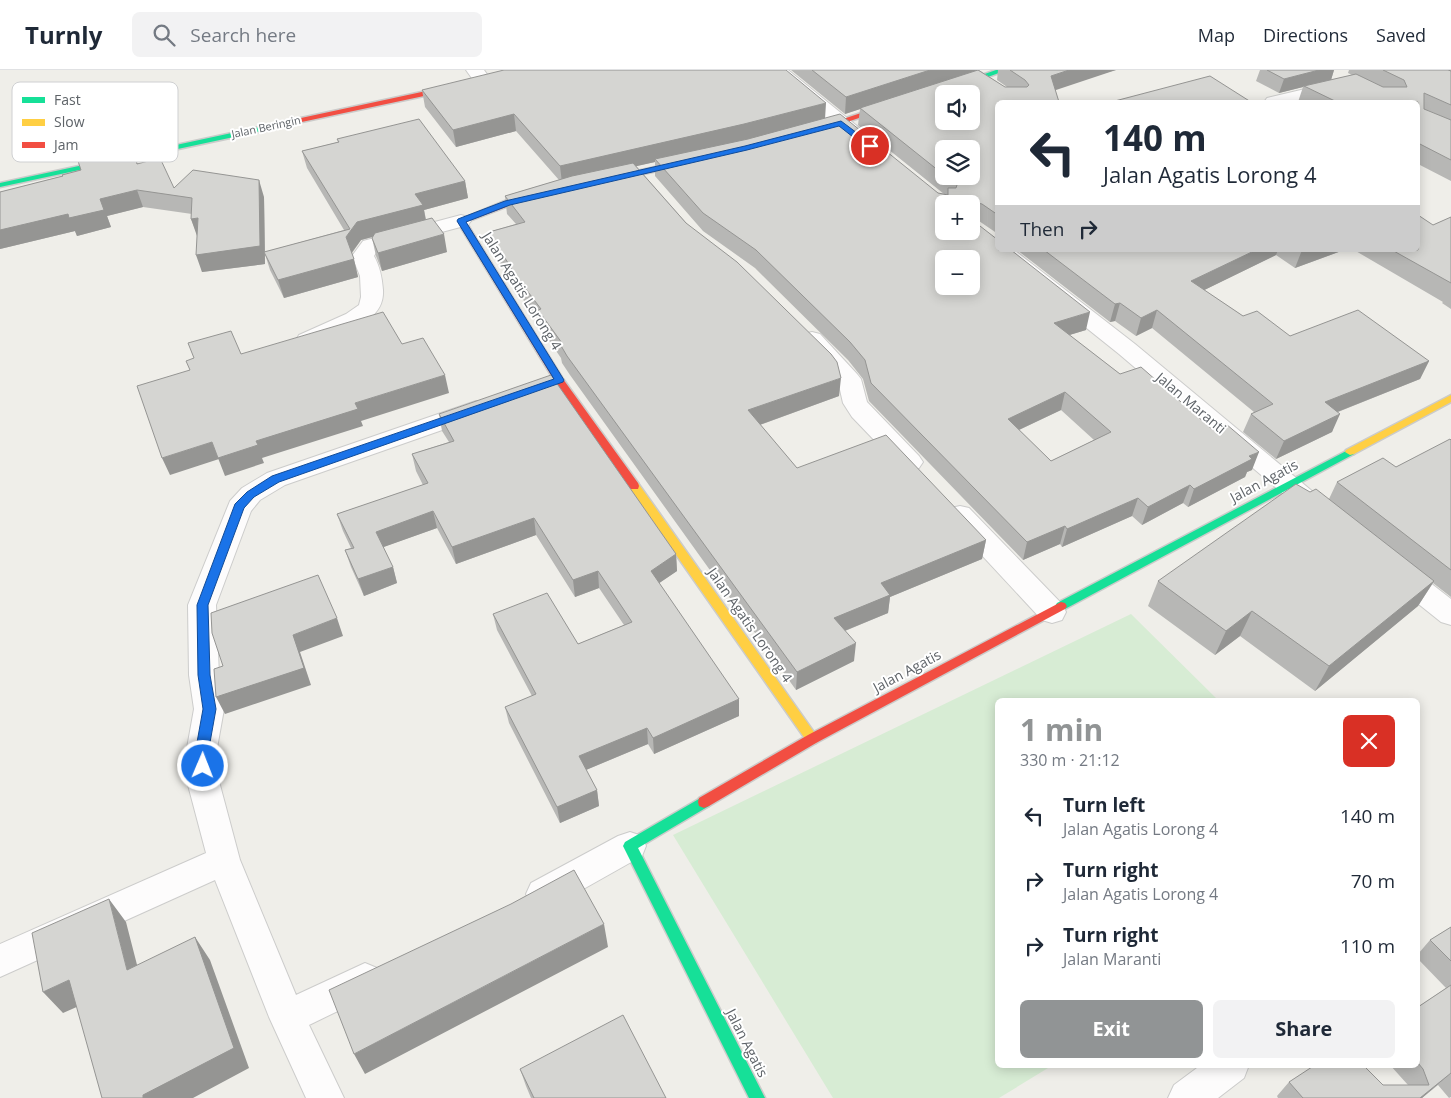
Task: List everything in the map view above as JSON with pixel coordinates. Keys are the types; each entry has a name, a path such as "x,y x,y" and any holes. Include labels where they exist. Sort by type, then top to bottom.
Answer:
{"street":[{"name":"Jalan Beringin","path":"178,144 478,75 531,70"},
{"path":"777,70 878,152"},
{"path":"972,85 985,83 1003,70"},
{"path":"1281,100 1351,83 1327,70"},
{"path":"803,133 905,102"},
{"path":"596,182 700,159"},
{"name":"Jalan Beringin","path":"0,185 100,162"},
{"path":"640,173 658,194"},
{"name":"Jalan Agatis Lorong 4","path":"551,192 508,203 461,221 550,383 812,739"},
{"path":"297,348 319,332 355,319 367,309 372,300 372,271 363,256 370,245 423,229 461,221"},
{"name":"Jalan Maranti","path":"1003,252 1127,349 1327,516"},
{"path":"799,327 849,378 855,403 861,411 922,475"},
{"name":"Jalan Agatis","path":"758,1098 630,846 812,739 1451,398"},
{"path":"325,1098 287,1017 224,860 204,785 202,748 210,709 204,675 202,605 239,507 251,494 276,479 495,402"},
{"path":"942,496 1052,612"},
{"path":"1381,559 1451,614"},
{"path":"519,907 630,846"},
{"path":"0,961 224,860"},
{"path":"287,1017 395,967"},
{"path":"1187,1098 1227,1068"}],"green space":[{"path":"1131,614 1216,698 995,698 995,1068 1048,1068 999,1098 833,1098 673,835"}],"building":[{"path":"504,70 786,70 826,103 744,124 560,166 514,114 453,130 422,90"},
{"path":"812,70 930,70 846,97"},
{"path":"978,70 1005,87 1027,87 1029,85 1025,80 1010,70 1069,70 1051,76 1058,100 995,100 995,213 980,204 980,195 948,195 948,188 956,188 957,185 980,185 980,140 935,140 935,168 860,108"},
{"path":"1267,70 1319,70 1284,79"},
{"path":"1383,70 1451,71 1451,105 1424,93 1424,109 1451,120 1451,160 1420,144 1420,100 1333,100 1304,86 1356,74 1383,87 1407,87 1404,80"},
{"path":"1210,76 1248,100 1119,100"},
{"path":"840,114 938,193 948,195 935,195 935,240 980,240 980,226 995,238 995,252 1014,252 1090,312 1054,323 1120,374 1141,367 1213,430 1226,424 1259,452 1249,456 1252,459 1194,489 1190,485 1148,507 1138,498 1067,529 1065,526 1027,542 871,383 865,360 850,342 756,250 703,213 655,159 748,139","holes":["1065,392 1111,432 1051,461 1008,419"]},
{"path":"419,119 465,181 415,194 423,205 357,222 346,237 354,259 278,280 264,252 350,229 302,151 339,142 337,139"},
{"path":"78,162 136,162 137,164 162,162 174,188 193,170 259,180 260,246 196,255 198,218 191,219 192,198 137,190 100,199 104,210 69,218 68,214 0,230 0,192 81,170"},
{"path":"633,163 686,223 737,262 837,362 841,378 748,410 797,468 886,435 986,540 881,583 890,595 834,618 856,643 797,672 567,356 560,344 562,343 538,310 541,309 516,276 489,232 525,222 505,196 572,176"},
{"path":"1420,216 1433,225 1451,217 1451,283 1396,252 1420,252"},
{"path":"432,218 444,234 378,253 372,238 375,233"},
{"path":"1047,252 1252,252 1191,281 1243,316 1257,311 1290,336 1358,310 1429,361 1325,402 1340,414 1284,441 1251,414 1273,404 1157,310 1141,318 1120,303 1115,304"},
{"path":"383,312 402,344 423,338 445,375 355,403 358,409 256,441 258,445 218,458 212,442 162,458 137,386 190,370 186,361 194,358 188,343 231,331 241,354"},
{"path":"551,375 676,554 651,571 739,699 653,738 647,728 579,756 597,790 557,807 505,707 536,694 493,614 547,593 578,644 632,622 598,571 573,580 534,518 452,547 433,511 376,532 393,567 358,579 345,550 354,548 337,514 428,483 412,454 454,441 439,414"},
{"path":"1450,439 1451,570 1337,482 1383,458 1396,467"},
{"path":"1296,484 1310,492 1316,489 1434,581 1329,666 1252,611 1226,631 1158,581"},
{"path":"318,575 337,618 293,635 304,668 216,697 214,669 223,666 212,633 211,613"},
{"path":"574,870 604,924 354,1054 329,990 511,904"},
{"path":"109,899 127,970 195,937 234,1048 143,1095 143,1098 102,1098 69,980 43,992 32,933"},
{"path":"1451,927 1451,961 1430,940"},
{"path":"1451,985 1451,1073 1420,1098 1303,1098 1289,1082 1310,1068 1366,1068 1383,1085 1429,1085 1420,1065 1420,1006"},
{"path":"623,1015 666,1098 534,1098 520,1069"}],"traffic: fast":[{"path":"958,85 1003,70"},
{"path":"178,147 264,128"},
{"path":"0,185 107,162"},
{"path":"1061,606 1350,452"},
{"path":"704,802 630,846 757,1098"}],"traffic: slow":[{"path":"468,84 531,70"},
{"path":"1350,452 1451,398"},
{"path":"634,486 812,739"}],"traffic: jam":[{"path":"264,128 468,84"},
{"path":"814,130 894,105"},
{"path":"605,180 692,161"},
{"path":"543,194 508,203 461,221 559,380 634,486"},
{"path":"704,802 812,739 1061,606"}],"route":[{"path":"203,766 202,748 210,709 204,675 202,605 221,559 239,507 251,494 276,479 559,380 461,221 508,203 747,148 841,123 870,146"}]}
